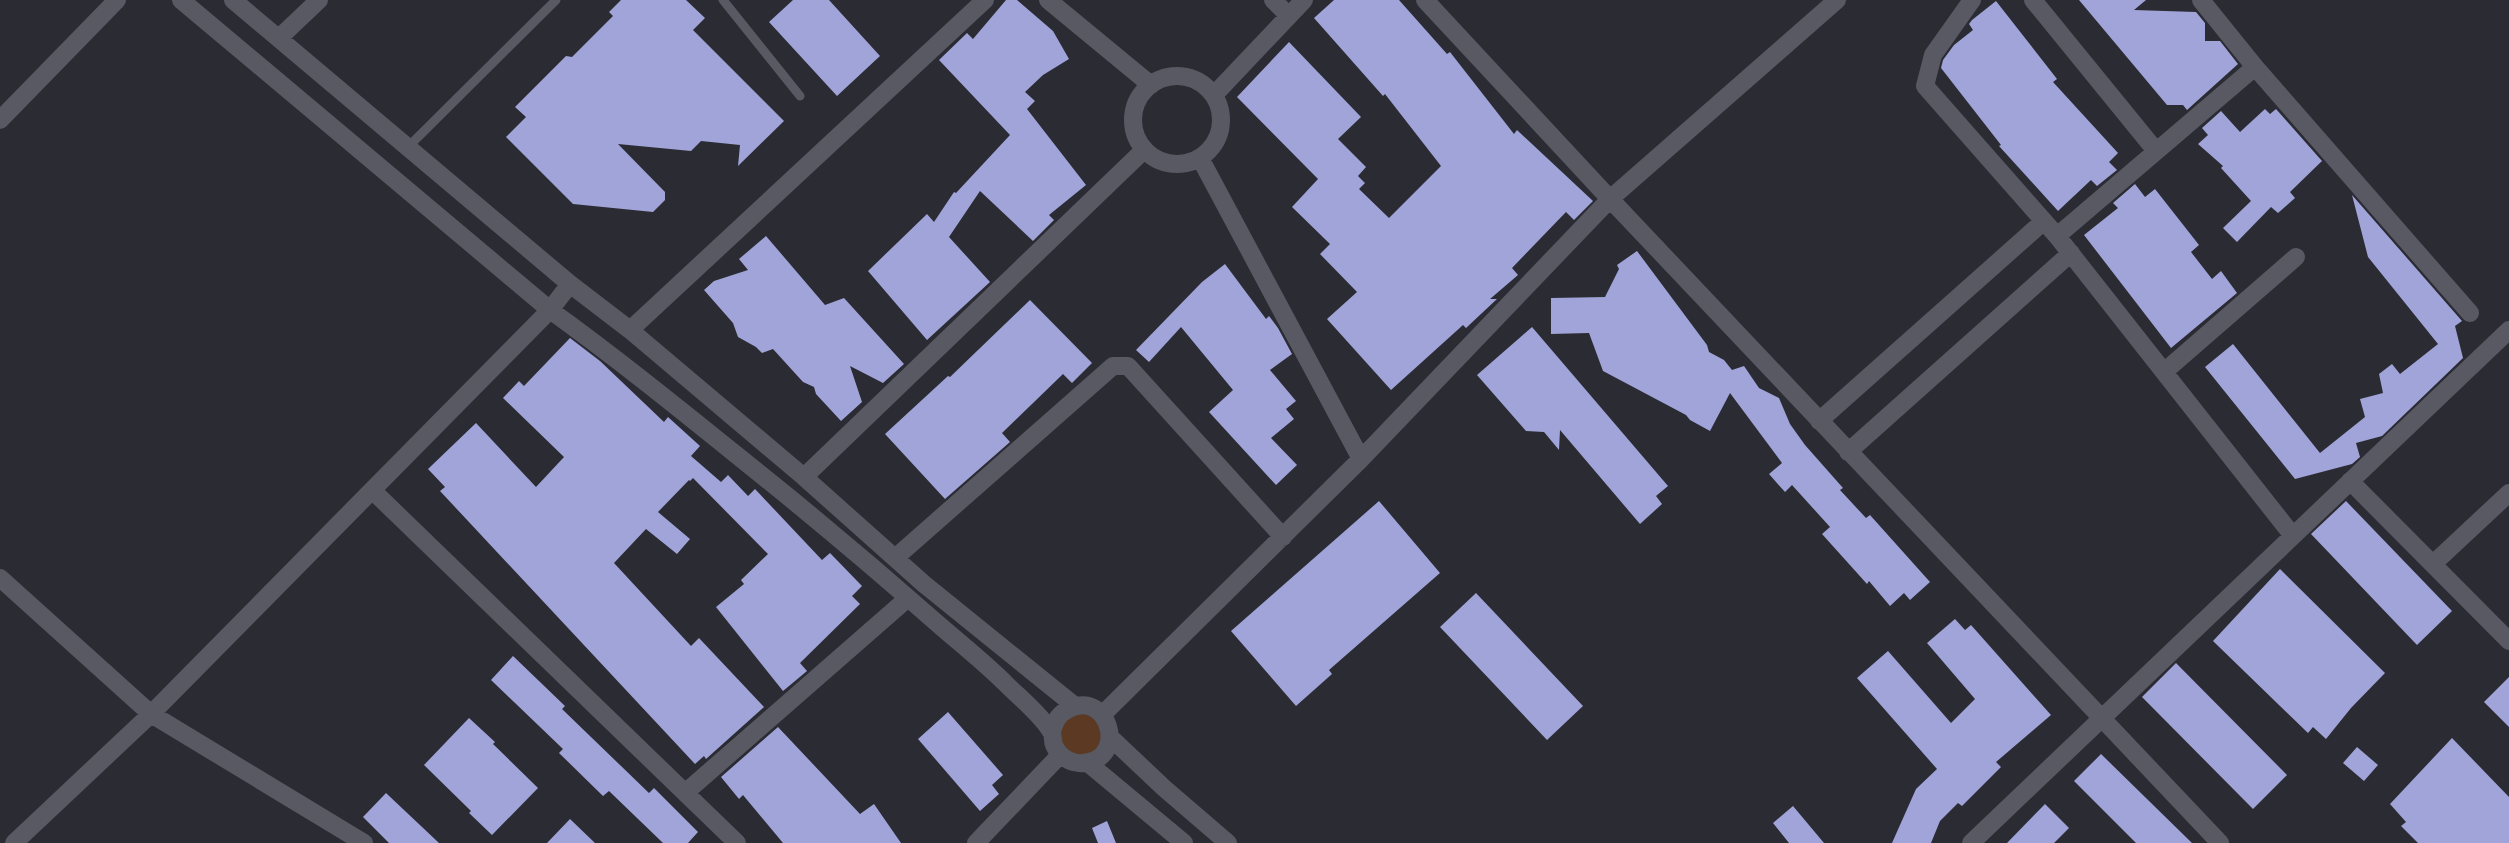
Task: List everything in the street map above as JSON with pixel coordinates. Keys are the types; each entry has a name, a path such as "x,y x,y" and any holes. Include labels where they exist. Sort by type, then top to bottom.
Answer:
{"street":[{"path":"0,120 117,0"},
{"path":"181,0 550,310 618,360 827,528 1004,682 1052,732"},
{"path":"233,0 804,477 924,584 1075,706"},
{"path":"279,38 319,0"},
{"path":"630,330 985,0"},
{"path":"1048,0 1151,85"},
{"path":"1273,0 1289,16"},
{"path":"1214,95 1304,0"},
{"path":"1425,0 1610,200 2220,843"},
{"path":"1102,715 1361,459 1610,200 1837,0"},
{"path":"1972,0 1933,55 1925,86 2071,253 2293,536"},
{"path":"2033,0 2156,151"},
{"path":"2201,0 2255,67 2470,313"},
{"path":"2057,236 2255,67"},
{"path":"1181,76 1193,79 1214,95 1222,120 1220,131 1216,142 1200,158 1178,165 1167,164 1144,150 1133,126 1133,113 1138,100 1151,85 1168,77 1181,76"},
{"path":"804,477 1144,150"},
{"path":"1200,158 1361,459"},
{"path":"1819,421 2044,221"},
{"path":"1848,452 2071,253"},
{"path":"2165,372 2296,257"},
{"path":"14,843 151,714 550,310 570,284"},
{"path":"1971,843 2509,330"},
{"path":"895,558 1112,366 1128,366 1283,537"},
{"path":"2350,481 2509,640"},
{"path":"372,490 737,843"},
{"path":"2433,564 2509,493"},
{"path":"0,579 151,714 364,843"},
{"path":"686,792 908,598"},
{"path":"1086,705 1097,709 1102,715 1110,727 1110,737 1103,754 1088,762 1070,762 1060,755 1052,732 1055,720 1060,715 1075,706 1086,705"},
{"path":"1110,737 1228,843"},
{"path":"976,843 1060,755"},
{"path":"1088,762 1184,843"}],"lane":[{"path":"408,147 556,0"},
{"path":"723,0 800,96"}],"shaded area":[{"path":"1075,712 1094,715 1104,729 1098,751 1072,757 1059,742 1061,724"}],"building":[{"path":"621,0 686,0 705,18 693,30 784,121 738,166 740,145 701,141 691,151 618,144 665,192 665,200 653,212 573,204 506,137 526,117 515,107 566,56 572,57 613,16 609,12"},
{"path":"793,0 829,0 880,56 837,96 769,22"},
{"path":"1006,0 1017,0 1053,31 1069,59 1043,75 1025,92 1035,101 1027,109 1086,185 1049,215 1054,220 1033,241 980,191 949,237 990,282 927,340 868,271 927,214 934,222 954,192 956,193 1010,135 939,60 967,33 973,39"},
{"path":"1334,0 1399,0 1447,54 1450,52 1514,134 1517,130 1593,201 1574,220 1566,212 1512,268 1518,275 1490,299 1497,299 1466,328 1463,325 1391,390 1327,319 1357,292 1320,254 1330,244 1292,207 1318,179 1237,97 1289,42 1361,117 1338,139 1366,167 1358,176 1365,183 1359,189 1389,218 1441,166 1385,94 1383,96 1314,18"},
{"path":"2079,0 2146,0 2134,10 2196,12 2205,23 2205,41 2220,41 2238,64 2187,110 2183,105 2167,105"},
{"path":"1996,1 2057,79 2053,82 2118,153 2109,162 2117,170 2097,186 2091,180 2058,211 1999,146 2001,145 1941,68 1943,60 1954,45 1973,30 1969,24 1972,20"},
{"path":"2265,109 2270,114 2276,109 2322,161 2290,192 2295,198 2278,213 2271,207 2237,242 2223,228 2251,201 2221,168 2223,166 2198,144 2208,135 2202,128 2221,111 2240,132"},
{"path":"2135,184 2145,197 2155,189 2199,245 2191,252 2212,279 2221,271 2237,293 2171,348 2084,235 2118,208 2113,203"},
{"path":"2352,195 2462,321 2455,326 2463,358 2382,436 2356,443 2360,457 2352,464 2295,479 2205,367 2233,344 2320,453 2365,417 2360,399 2383,393 2379,374 2392,364 2400,374 2438,344 2368,257"},
{"path":"766,236 825,305 844,298 904,364 883,383 850,366 862,402 841,421 816,394 814,387 803,382 773,349 762,353 738,337 733,323 704,290 714,281 748,270 739,259"},
{"path":"1637,251 1707,345 1709,352 1724,360 1732,370 1744,366 1759,388 1779,398 1790,424 1843,488 1840,490 1866,518 1870,515 1930,582 1910,600 1904,593 1890,606 1822,534 1830,527 1792,485 1785,492 1769,474 1782,463 1730,393 1710,431 1686,415 1603,371 1589,333 1551,334 1551,298 1605,297 1619,269 1617,265"},
{"path":"1225,264 1266,319 1269,316 1278,328 1292,354 1270,370 1296,401 1286,409 1294,419 1271,438 1297,465 1276,485 1209,412 1233,390 1181,327 1149,362 1136,350 1202,282"},
{"path":"1030,300 1092,363 1072,383 1063,374 1002,433 1010,442 945,499 885,434 950,377"},
{"path":"1532,327 1668,486 1656,496 1662,504 1640,524 1560,430 1559,450 1544,432 1526,431 1477,375"},
{"path":"570,338 600,361 664,422 668,417 700,446 691,456 721,482 728,475 748,496 755,489 822,560 830,553 862,586 852,596 860,604 800,663 807,671 783,691 716,607 744,584 741,580 768,554 693,478 658,512 690,539 677,554 646,529 614,563 691,646 699,638 764,707 706,759 704,756 695,764 440,491 445,487 428,469 476,423 536,487 564,457 503,398 519,381 524,386"},
{"path":"1379,501 1440,573 1329,670 1332,674 1296,706 1231,631"},
{"path":"2346,501 2452,611 2417,645 2311,534"},
{"path":"2280,569 2385,673 2326,739 2313,727 2308,733 2213,641"},
{"path":"1476,593 1583,706 1547,740 1440,627"},
{"path":"1955,619 1965,630 1971,625 2051,715 1996,762 2001,767 1962,806 1958,803 1940,821 1931,843 1892,843 1916,789 1937,769 1857,678 1888,651 1951,723 1975,699 1927,643"},
{"path":"513,656 565,706 562,709 649,793 654,788 698,832 688,843 663,843 609,791 603,796 559,753 563,749 491,680"},
{"path":"2176,663 2287,775 2253,809 2142,697"},
{"path":"2509,677 2509,727 2484,702"},
{"path":"948,712 1003,775 992,785 999,794 980,811 918,739"},
{"path":"469,718 538,788 492,835 424,765"},
{"path":"778,727 860,814 874,804 901,843 783,843 743,795 739,799 721,777"},
{"path":"2452,738 2509,797 2509,843 2418,843 2401,826 2406,822 2390,804"},
{"path":"2357,747 2378,765 2364,781 2343,763"},
{"path":"2101,754 2192,843 2136,843 2074,781"},
{"path":"386,793 439,843 389,843 363,817"},
{"path":"2045,804 2069,828 2054,843 2007,843"},
{"path":"1793,806 1824,843 1789,843 1773,823"},
{"path":"570,819 595,843 547,843"},
{"path":"1107,821 1116,843 1098,843 1092,828"}]}
